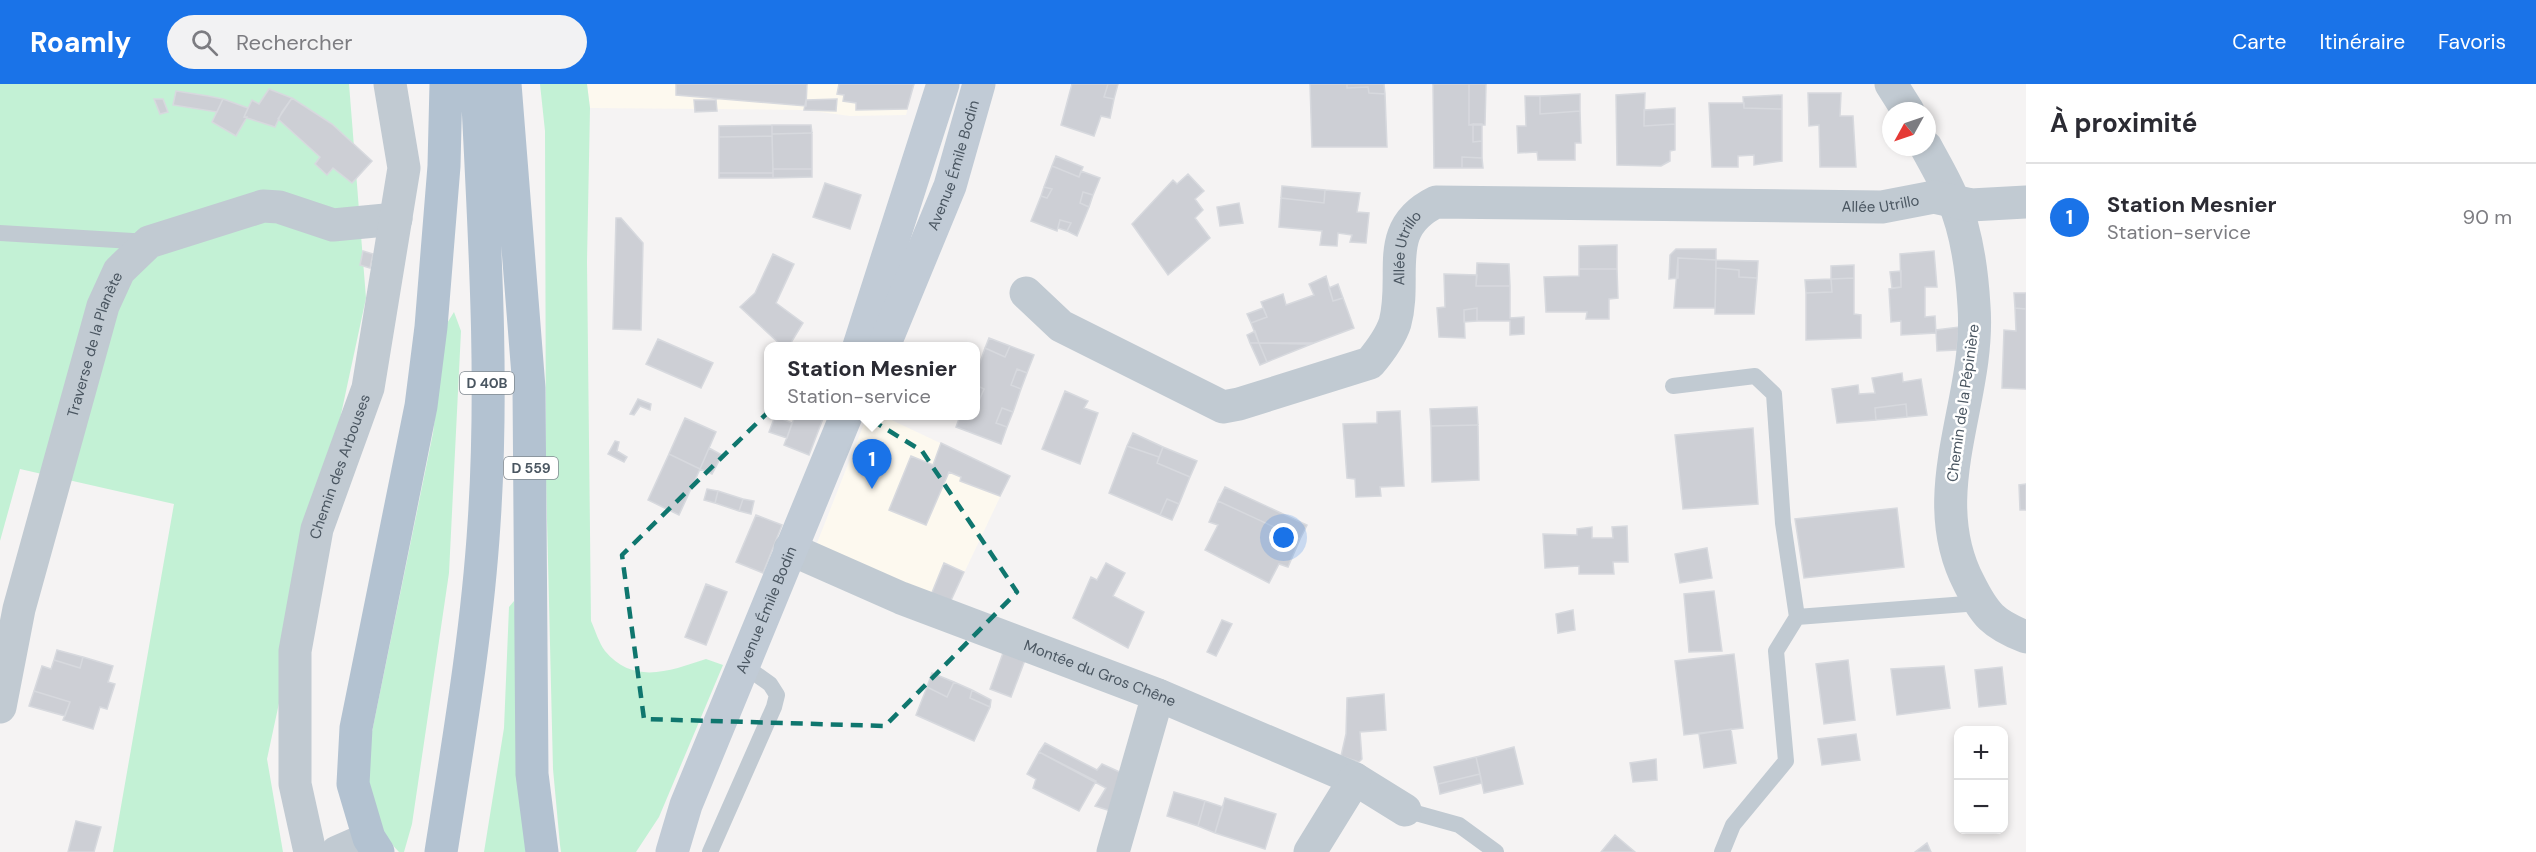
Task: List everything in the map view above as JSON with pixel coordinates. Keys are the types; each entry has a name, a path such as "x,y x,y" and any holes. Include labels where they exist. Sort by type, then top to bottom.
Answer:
{"main road":[{"path":"373,845 353,784 356,728 421,406 431,327 440,212 446,84"},
{"name":"D 40B","path":"441,852 467,680 484,524 489,331 477,84"},
{"name":"D 559","path":"506,84 529,388 532,774 542,852"}],"street":[{"name":"Chemin des Arbouses","path":"310,852 294,784 295,651 317,529 368,388 404,168 390,84"},
{"path":"860,342 943,84"},
{"name":"Avenue Émile Bodin","path":"886,342 950,186 979,84"},
{"path":"1890,84 1902,102"},
{"name":"Chemin de la Pépinière","path":"1931,156 1954,201 1966,244 1975,308 1973,350 1949,504 1950,533 1961,569 1979,603 2000,627 2026,637"},
{"name":"Allée Utrillo","path":"1026,293 1061,326 1223,406 1370,363 1384,346 1395,322 1403,235 1410,220 1421,210 1436,202 1882,207 1934,197 1971,205 2026,202"},
{"name":"Traverse de la Planète","path":"0,707 19,609 103,306 119,271 149,242 263,206 279,207 333,225 396,219"},
{"name":"Avenue Émile Bodin","path":"672,852 686,805 844,420"},
{"name":"Montée du Gros Chêne","path":"790,549 901,598 1158,695 1355,779 1405,810"},
{"path":"1113,852 1158,695"},
{"path":"1310,852 1355,779"},
{"name":"Avenue Émile Bodin","path":"652,852 686,805"},
{"path":"337,852 373,845"}],"lane":[{"path":"0,233 149,242"},
{"path":"1673,386 1755,376 1774,394 1783,523 1797,617 1776,651 1786,762 1733,825 1722,852"},
{"path":"1797,617 1979,603"},
{"path":"710,852 774,707 777,695 770,684 743,665"},
{"path":"1405,810 1459,825 1496,852"}],"highlighted area":[{"path":"803,378 922,451 1017,592 885,726 644,719 622,555"}],"shaded area":[{"path":"587,84 914,84 906,115 850,116 805,110 590,108"},
{"path":"865,420 891,420 1010,476 947,609 817,543"}],"green space":[{"path":"0,84 349,84 366,298 267,759 283,852 113,852 174,504 20,469 0,541"},
{"path":"540,84 587,84 590,108 587,262 591,621 605,651 616,662 628,669 641,672 667,671 706,659 723,665 659,817 636,852 561,852 560,845 553,769 546,477 545,131"},
{"path":"454,312 461,331 449,573 412,824 404,852 399,852 380,823 365,766 433,433 446,325"},
{"path":"514,601 531,852 484,852 504,728 509,607"}],"building":[{"path":"676,84 807,84 806,106 676,95"},
{"path":"839,84 914,84 907,109 856,110 856,103 843,101 844,95 837,94"},
{"path":"1072,84 1108,84 1104,97 1114,99 1110,118 1101,116 1094,136 1061,125"},
{"path":"1108,84 1118,84 1114,99 1104,97"},
{"path":"1310,84 1347,84 1347,88 1368,87 1369,93 1385,94 1387,147 1312,147"},
{"path":"1347,84 1384,84 1385,94 1369,93 1368,87 1347,88"},
{"path":"1433,84 1469,84 1469,125 1473,124 1473,142 1482,141 1482,158 1462,157 1462,168 1434,168"},
{"path":"1469,84 1486,84 1485,125 1469,125"},
{"path":"269,89 292,98 275,127 244,117 252,100 259,104"},
{"path":"176,91 223,99 217,112 173,105"},
{"path":"1645,93 1644,126 1675,124 1675,150 1670,151 1670,161 1661,166 1617,165 1616,95"},
{"path":"1808,93 1841,93 1840,116 1853,116 1856,167 1820,167 1819,125 1809,126"},
{"path":"1580,94 1580,111 1540,114 1540,96"},
{"path":"1782,95 1782,109 1744,108 1743,97"},
{"path":"1525,96 1540,96 1540,114 1580,111 1581,143 1575,143 1575,160 1538,160 1537,152 1518,153 1517,126 1526,126"},
{"path":"292,98 332,124 372,161 352,183 333,168 327,175 315,164 320,157 278,119"},
{"path":"154,99 163,99 168,112 160,114"},
{"path":"223,99 248,108 244,117 247,117 236,136 212,122"},
{"path":"837,99 836,111 804,110 806,100"},
{"path":"694,100 716,100 717,111 695,112"},
{"path":"1709,103 1744,103 1744,108 1782,109 1782,161 1754,165 1754,155 1738,156 1738,167 1712,167"},
{"path":"1675,108 1675,124 1644,126 1644,110"},
{"path":"1473,124 1482,124 1482,141 1473,142"},
{"path":"772,125 811,125 812,133 772,134"},
{"path":"772,125 772,136 719,137 719,126"},
{"path":"812,133 812,169 773,169 772,134"},
{"path":"772,136 773,173 719,173 719,137"},
{"path":"1056,156 1083,167 1079,177 1052,166"},
{"path":"1462,157 1482,158 1483,168 1462,168"},
{"path":"1052,166 1079,177 1081,171 1100,178 1093,195 1083,192 1080,203 1089,207 1077,236 1067,231 1071,223 1060,220 1057,231 1031,221 1041,196 1047,198 1052,189 1044,187"},
{"path":"773,169 812,169 812,177 773,178"},
{"path":"719,173 773,173 773,178 719,178"},
{"path":"1188,174 1204,191 1195,199 1203,210 1195,218 1210,238 1168,275 1132,224 1173,180 1177,184"},
{"path":"825,183 861,195 850,229 813,217"},
{"path":"1282,186 1325,190 1324,203 1281,198"},
{"path":"1044,187 1052,189 1047,198 1041,196"},
{"path":"1325,190 1360,193 1357,212 1369,213 1366,243 1350,242 1352,235 1338,233 1337,246 1320,245 1322,231 1279,227 1281,198 1324,203"},
{"path":"1083,192 1093,195 1089,207 1080,203"},
{"path":"1239,203 1243,223 1220,226 1217,207"},
{"path":"616,218 621,218 643,243 641,330 613,329"},
{"path":"1060,220 1071,223 1067,231 1058,228"},
{"path":"1617,245 1617,269 1579,269 1579,246"},
{"path":"1676,249 1716,249 1716,260 1678,258 1678,278 1669,279 1670,255"},
{"path":"363,251 373,254 370,268 360,265"},
{"path":"1934,251 1937,287 1925,287 1925,317 1935,316 1936,333 1901,335 1901,321 1891,322 1889,289 1901,287 1900,254"},
{"path":"773,254 794,264 776,303 803,323 791,342 778,342 740,307 755,293"},
{"path":"1678,258 1716,260 1715,308 1674,308"},
{"path":"1716,260 1758,261 1757,278 1739,277 1739,270 1716,268"},
{"path":"1477,263 1509,264 1510,286 1476,286"},
{"path":"1854,265 1854,278 1831,279 1831,266"},
{"path":"1716,268 1739,270 1739,277 1757,278 1754,314 1715,314"},
{"path":"1579,269 1617,269 1618,298 1609,299 1609,319 1586,319 1587,312 1546,312 1544,277 1579,276"},
{"path":"1901,271 1901,287 1892,288 1890,272"},
{"path":"1444,274 1477,275 1476,286 1510,286 1510,318 1524,317 1524,334 1510,335 1510,321 1477,321 1477,308 1464,310 1465,338 1439,337 1437,308 1445,307"},
{"path":"1326,276 1333,301 1343,298 1354,328 1314,343 1259,343 1251,323 1267,317 1261,302 1283,294 1286,305 1314,295 1309,284"},
{"path":"1854,278 1854,314 1861,315 1861,338 1806,340 1806,293 1832,292 1831,279"},
{"path":"1831,279 1832,292 1806,293 1805,280"},
{"path":"1338,284 1343,298 1333,301 1329,288"},
{"path":"2014,293 2026,293 2026,309 2015,308"},
{"path":"1263,308 1267,317 1251,323 1247,314"},
{"path":"1477,308 1477,321 1464,322 1464,310"},
{"path":"2015,308 2026,309 2026,389 2002,388 2004,330 2016,331"},
{"path":"1959,327 1957,350 1937,351 1936,330"},
{"path":"1255,331 1259,343 1250,343 1247,335"},
{"path":"989,338 1010,346 1005,357 985,348"},
{"path":"658,339 713,363 701,388 646,364"},
{"path":"1250,343 1259,343 1267,362 1260,365"},
{"path":"1259,343 1304,344 1314,343 1267,362"},
{"path":"1010,346 1034,355 1027,373 1017,369 1011,385 1021,389 1013,412 1002,408 996,423 1007,427 1001,444 956,427 959,420 980,420 980,398 984,389 980,387 980,362 985,348 1005,357"},
{"path":"1017,369 1027,373 1021,389 1011,385"},
{"path":"1902,373 1903,382 1921,379 1927,415 1907,417 1906,404 1875,408 1876,420 1837,423 1832,389 1858,385 1859,394 1875,393 1872,378"},
{"path":"980,387 984,389 980,398"},
{"path":"1065,391 1088,401 1084,408 1098,413 1080,464 1042,449"},
{"path":"638,399 651,404 650,410 640,406 634,415 630,414"},
{"path":"1906,404 1907,417 1876,420 1875,408"},
{"path":"1477,407 1478,425 1431,426 1430,409"},
{"path":"1002,408 1013,412 1007,427 996,423"},
{"path":"1400,411 1404,486 1380,487 1381,496 1356,497 1355,479 1347,478 1343,424 1377,423 1377,412"},
{"path":"685,418 716,432 700,469 669,454"},
{"path":"774,420 792,423 787,438 769,432"},
{"path":"793,420 822,420 809,455 784,445"},
{"path":"1478,425 1479,480 1432,482 1431,426"},
{"path":"1753,428 1758,504 1683,509 1675,435"},
{"path":"1133,433 1163,447 1159,457 1127,446"},
{"path":"615,441 619,442 617,451 627,457 624,462 608,454"},
{"path":"941,443 1010,476 1000,496 960,481 961,477 949,472 926,525 889,510 911,456 933,465"},
{"path":"1127,446 1159,457 1157,463 1190,477 1179,504 1167,499 1160,515 1109,493"},
{"path":"1163,447 1197,461 1190,477 1157,463"},
{"path":"709,448 722,455 712,474 700,469"},
{"path":"669,454 700,469 679,515 648,500"},
{"path":"2026,484 2026,510 2020,510 2019,485"},
{"path":"1225,487 1307,525 1300,539 1218,501"},
{"path":"707,489 718,491 715,503 704,500"},
{"path":"718,491 743,499 739,511 715,503"},
{"path":"743,499 754,501 751,514 739,511"},
{"path":"1167,499 1179,504 1172,520 1160,515"},
{"path":"1218,501 1300,539 1288,567 1279,564 1269,583 1205,550 1218,525 1209,522"},
{"path":"1897,508 1904,567 1804,578 1795,519"},
{"path":"756,515 782,525 763,573 736,562"},
{"path":"1627,526 1628,562 1613,562 1614,574 1579,574 1579,566 1545,568 1543,534 1577,535 1577,529 1592,527 1592,538 1613,538 1612,527"},
{"path":"1707,548 1712,578 1680,583 1675,554"},
{"path":"944,563 964,572 947,609 929,600"},
{"path":"1106,563 1125,573 1113,596 1144,612 1128,648 1073,618 1091,577 1097,580"},
{"path":"706,584 727,592 706,645 685,637"},
{"path":"1714,591 1722,651 1689,652 1684,594"},
{"path":"1573,610 1575,630 1558,633 1556,614"},
{"path":"1222,620 1232,624 1216,656 1207,652"},
{"path":"57,650 83,657 80,668 54,660"},
{"path":"1003,653 1025,660 1011,697 990,689"},
{"path":"1734,654 1743,728 1684,735 1675,661"},
{"path":"83,657 113,666 108,682 115,684 107,709 100,707 93,729 63,720 70,702 34,691 42,666 51,669 54,660 80,668"},
{"path":"1848,660 1855,720 1824,724 1816,664"},
{"path":"1944,666 1950,708 1897,715 1891,669"},
{"path":"2002,667 2006,704 1979,707 1975,670"},
{"path":"932,673 954,682 947,697 927,687"},
{"path":"954,682 972,690 970,698 990,707 974,741 916,715 927,687 947,697"},
{"path":"972,690 991,700 990,707 970,698"},
{"path":"34,691 70,702 65,716 29,706"},
{"path":"1384,694 1386,730 1360,732 1362,759 1359,762 1341,756 1346,734 1347,698"},
{"path":"1731,729 1736,763 1704,768 1699,734"},
{"path":"1856,734 1860,760 1822,765 1818,739"},
{"path":"1045,743 1097,770 1102,764 1124,774 1114,812 1095,806 1106,788 1039,752"},
{"path":"1514,747 1523,784 1484,793 1476,757"},
{"path":"1039,752 1096,781 1079,811 1033,788 1036,779 1027,774"},
{"path":"1476,757 1480,774 1438,784 1434,767"},
{"path":"1656,759 1657,780 1633,782 1630,763"},
{"path":"1480,774 1482,783 1440,794 1438,784"},
{"path":"1174,792 1205,801 1198,826 1167,816"},
{"path":"1225,798 1276,814 1265,849 1215,833"},
{"path":"1205,801 1223,807 1215,833 1198,826"},
{"path":"76,821 101,827 94,852 68,852"},
{"path":"1615,835 1635,852 1601,852"},
{"path":"1927,843 1931,852 1915,852"}],"place":[{"name":"Station Mesnier","path":"872,489"}]}
